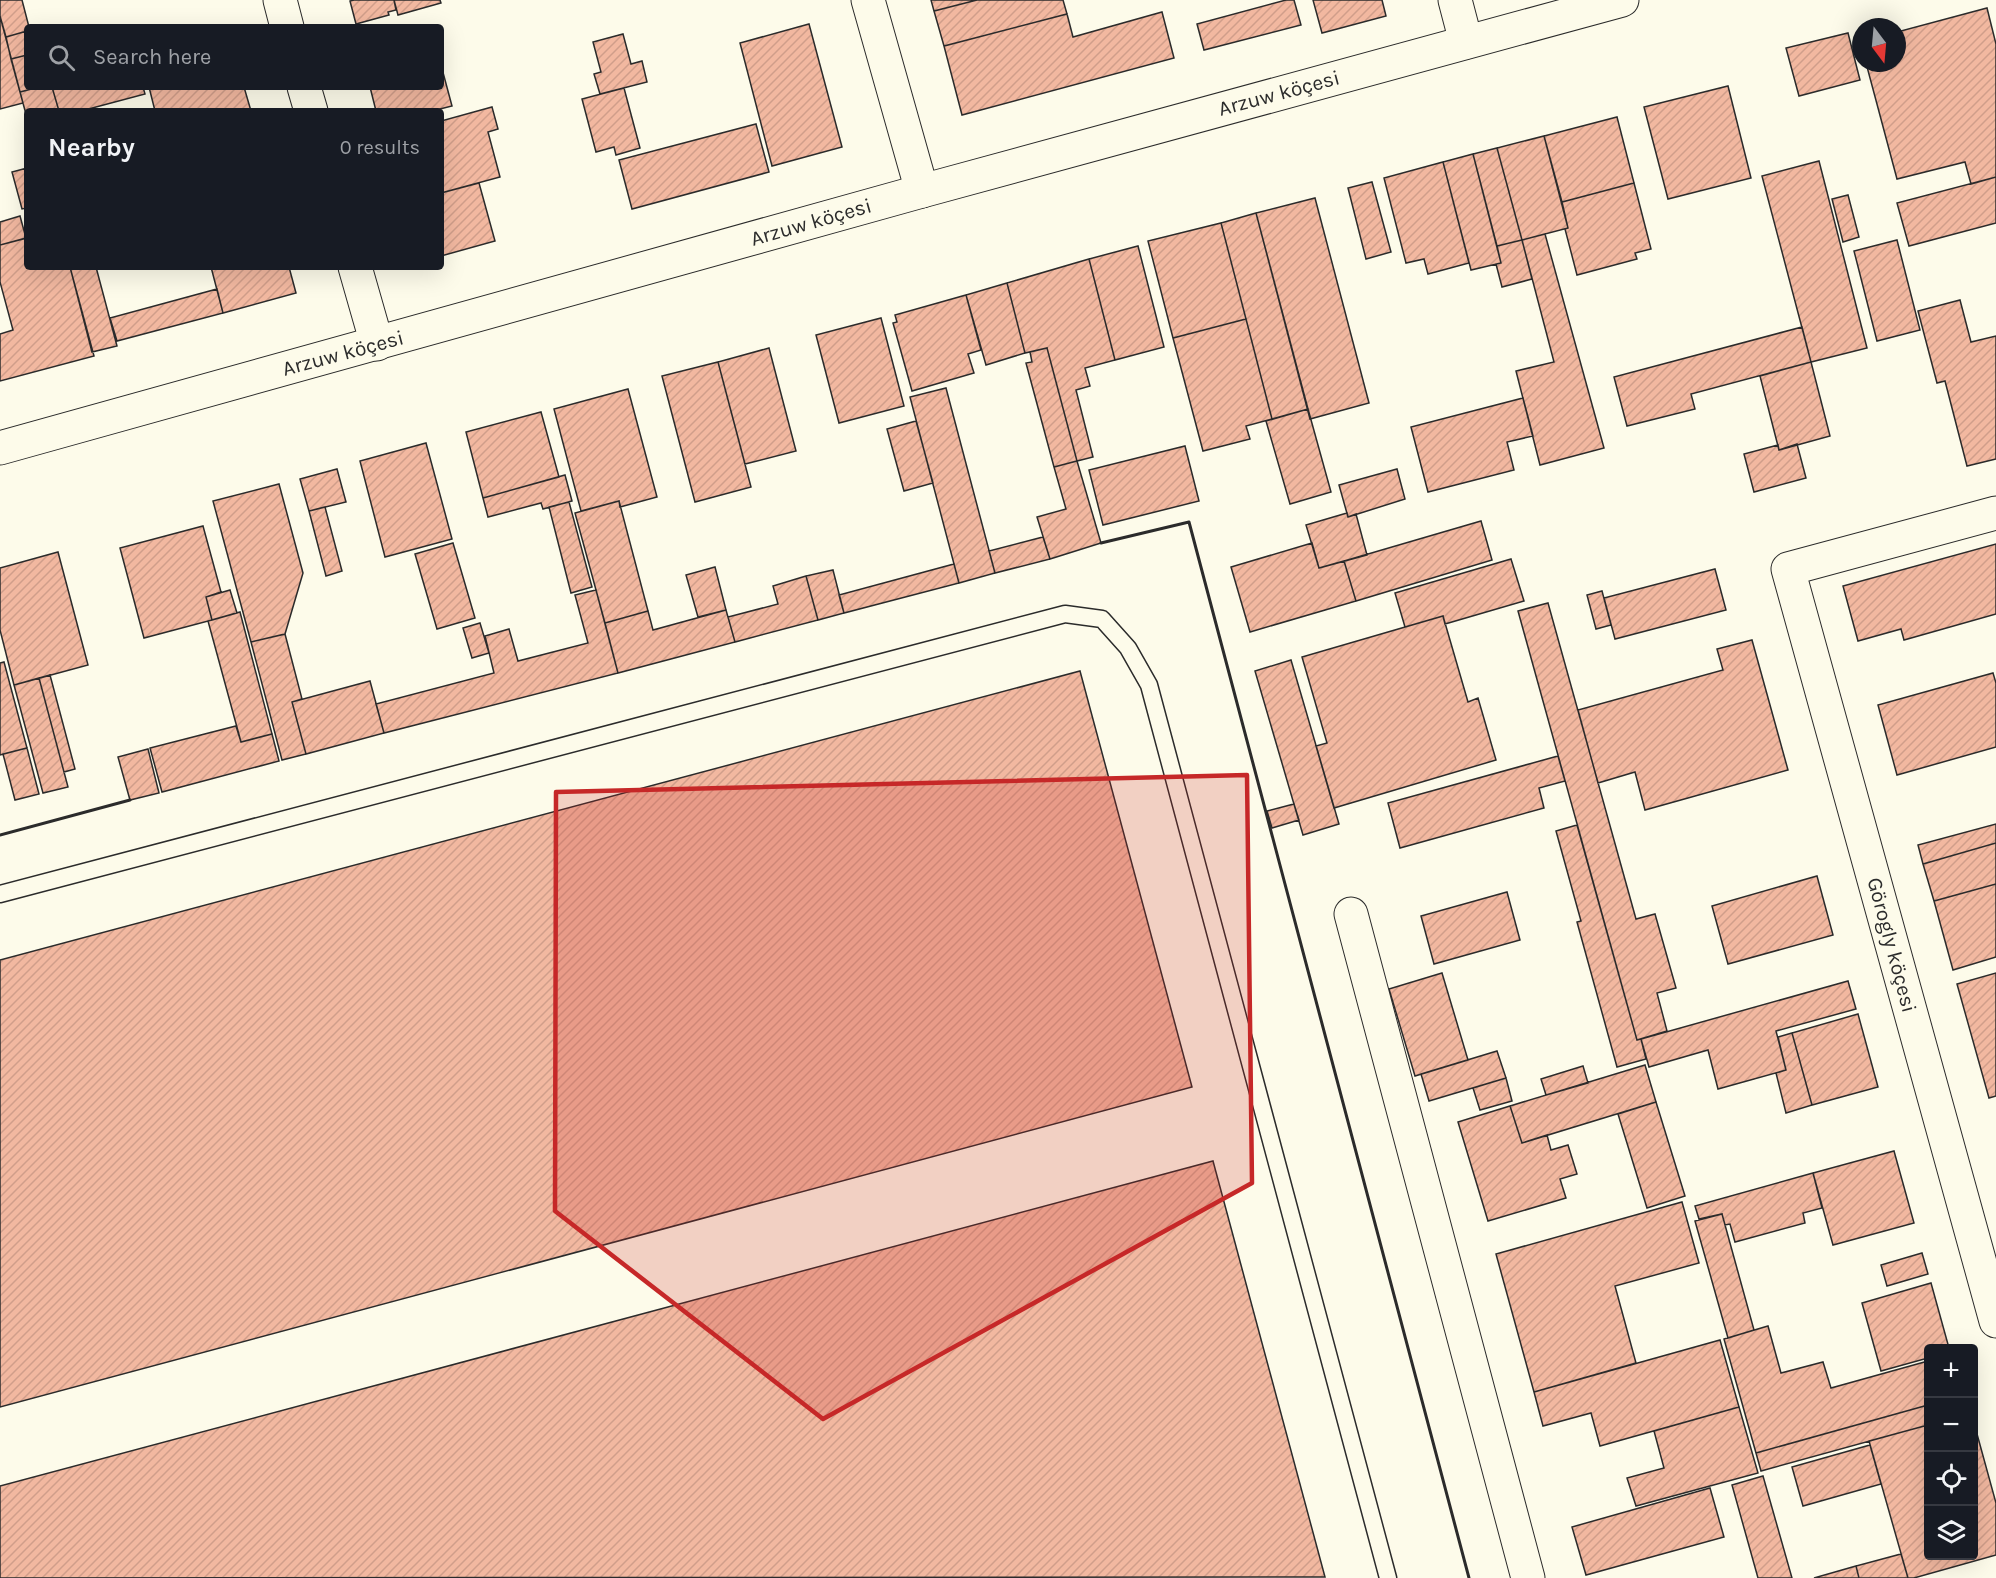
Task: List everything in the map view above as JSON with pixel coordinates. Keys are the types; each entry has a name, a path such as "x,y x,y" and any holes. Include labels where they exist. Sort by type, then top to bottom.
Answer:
{"street":[{"path":"280,0 286,24"},
{"path":"868,0 922,191"},
{"path":"1455,0 1466,42"},
{"name":"Arzuw köçesi","path":"0,448 922,191 1622,0"},
{"path":"305,90 310,108"},
{"path":"356,270 377,344"},
{"name":"Görogly köçesi","path":"1996,513 1788,569 1996,1321"},
{"path":"1351,914 1528,1578"}],"lane":[{"path":"0,894 1065,614 1102,620 1128,648 1149,685 1388,1578"}],"highlighted area":[{"path":"1247,775 1252,1183 823,1419 555,1211 556,792"}],"building":[{"path":"0,0 22,0 28,24 24,24 24,32 6,37 0,16"},
{"path":"394,0 396,10 388,12 389,15 356,24 350,1"},
{"path":"394,0 440,0 441,3 398,15"},
{"path":"931,0 977,0 934,11"},
{"path":"977,0 1063,0 1067,14 944,46 934,11"},
{"path":"1286,0 1294,0 1301,25 1204,50 1197,24"},
{"path":"1313,0 1382,0 1386,16 1322,33"},
{"path":"1987,8 1996,44 1996,177 1971,184 1965,162 1897,179 1868,72 1906,72 1906,30"},
{"path":"1162,12 1174,58 962,115 944,46 1067,14 1073,37"},
{"path":"0,16 23,103 0,109"},
{"path":"809,24 842,147 772,166 740,43"},
{"path":"24,32 24,56 11,59 6,37"},
{"path":"1848,33 1852,49 1852,72 1858,72 1860,80 1799,96 1786,48"},
{"path":"623,34 631,64 642,61 647,82 600,94 594,74 601,72 593,42"},
{"path":"24,56 24,90 28,90 20,92 11,59"},
{"path":"444,76 452,106 444,108 375,108 371,90 444,90"},
{"path":"1728,86 1751,178 1668,199 1644,107"},
{"path":"624,88 640,148 616,155 614,147 596,152 582,99"},
{"path":"53,90 58,108 24,108 20,92"},
{"path":"53,90 144,90 145,94 92,108 58,108"},
{"path":"150,90 245,90 250,108 154,108"},
{"path":"492,107 498,129 488,132 500,177 444,192 444,120"},
{"path":"1617,117 1634,183 1562,202 1544,136"},
{"path":"756,124 769,172 632,209 619,160"},
{"path":"1544,136 1568,228 1522,240 1497,148"},
{"path":"1497,148 1522,240 1497,246 1473,154"},
{"path":"1473,154 1501,263 1471,270 1443,162"},
{"path":"1819,161 1867,348 1811,362 1762,176"},
{"path":"1443,162 1469,263 1428,274 1424,259 1406,263 1384,178"},
{"path":"24,169 24,209 22,209 12,172"},
{"path":"1996,177 1996,223 1909,246 1897,203"},
{"path":"1372,182 1391,252 1366,259 1348,188"},
{"path":"479,183 495,241 444,255 444,192"},
{"path":"1634,183 1651,249 1635,253 1637,259 1577,275 1565,229 1568,228 1562,202"},
{"path":"1848,195 1859,237 1843,242 1832,199"},
{"path":"1315,198 1369,403 1310,419 1256,213"},
{"path":"1256,213 1308,409 1272,419 1221,223"},
{"path":"20,216 24,239 0,245 0,222"},
{"path":"1221,223 1246,319 1173,338 1148,241"},
{"path":"1545,234 1604,448 1540,465 1516,371 1554,362 1522,240"},
{"path":"24,239 24,270 71,270 94,356 0,381 0,334 13,330 0,282 0,245"},
{"path":"1522,240 1532,279 1502,287 1496,264 1501,263 1497,246"},
{"path":"1897,240 1920,330 1877,341 1854,251"},
{"path":"1138,246 1164,347 1115,360 1089,259"},
{"path":"1089,259 1115,360 1085,368 1090,386 1076,390 1093,457 1077,461 1047,348 1025,353 1007,283"},
{"path":"71,270 97,270 117,346 92,352"},
{"path":"212,270 290,270 296,293 223,313"},
{"path":"1007,283 1025,353 986,365 966,295"},
{"path":"217,289 223,313 117,341 110,318"},
{"path":"966,295 981,350 968,354 974,373 912,391 893,323 897,322 895,315"},
{"path":"1960,300 1971,342 1996,336 1996,459 1967,466 1945,381 1937,383 1918,311"},
{"path":"881,318 904,406 839,423 816,335"},
{"path":"1246,319 1272,419 1246,426 1250,439 1203,451 1173,338"},
{"path":"1802,327 1811,362 1691,394 1695,409 1627,426 1614,377"},
{"path":"769,348 796,451 745,464 718,362"},
{"path":"1047,348 1077,461 1054,467 1026,363 1032,362 1030,352"},
{"path":"718,362 751,487 695,502 662,376"},
{"path":"1811,362 1830,436 1779,450 1760,376"},
{"path":"946,388 995,573 959,583 910,397"},
{"path":"628,389 657,497 620,507 619,501 581,511 554,409"},
{"path":"1523,398 1533,436 1507,442 1514,470 1428,492 1411,427"},
{"path":"1308,409 1331,492 1290,504 1266,421"},
{"path":"541,412 559,477 483,498 466,432"},
{"path":"916,421 933,483 904,491 887,429"},
{"path":"426,443 452,539 385,557 360,461"},
{"path":"1797,444 1806,478 1754,492 1744,454 1778,445 1779,450"},
{"path":"1185,446 1199,501 1103,525 1089,470"},
{"path":"1077,461 1101,543 1050,559 1037,517 1066,509 1054,467"},
{"path":"337,469 346,502 309,511 300,479"},
{"path":"1397,469 1405,499 1348,517 1339,485"},
{"path":"565,475 572,501 543,509 541,503 488,517 483,498"},
{"path":"279,484 303,573 285,634 251,642 213,501"},
{"path":"619,501 648,611 605,623 575,513"},
{"path":"569,502 592,587 571,593 549,507"},
{"path":"325,507 342,571 326,576 309,511"},
{"path":"1347,513 1348,517 1356,514 1367,555 1319,568 1306,525"},
{"path":"1481,521 1492,560 1356,601 1344,561"},
{"path":"203,526 221,592 206,597 212,620 144,638 120,548"},
{"path":"1043,537 1050,559 995,573 989,551"},
{"path":"453,543 475,618 437,629 415,554"},
{"path":"1312,543 1319,568 1344,561 1356,601 1250,632 1231,567"},
{"path":"1996,544 1996,614 1904,640 1901,629 1858,641 1843,586"},
{"path":"58,552 88,665 14,685 0,630 0,568"},
{"path":"1511,559 1524,601 1445,624 1443,616 1405,627 1395,593"},
{"path":"954,564 959,583 844,613 839,595"},
{"path":"715,567 726,610 698,617 686,575"},
{"path":"1715,569 1726,610 1615,639 1604,598"},
{"path":"833,570 844,613 818,620 806,576"},
{"path":"806,576 818,620 735,642 728,617 778,604 773,586"},
{"path":"230,590 237,613 212,620 206,597"},
{"path":"596,590 618,673 384,733 376,704 494,673 485,636 509,629 518,661 588,643 575,595"},
{"path":"1602,591 1611,625 1596,629 1587,595"},
{"path":"1548,603 1636,919 1655,914 1676,988 1657,993 1667,1031 1637,1040 1518,611"},
{"path":"726,610 735,642 618,673 605,623 648,611 653,630"},
{"path":"240,612 272,734 241,742 208,621"},
{"path":"1443,616 1468,702 1478,698 1496,760 1334,808 1316,746 1327,743 1302,657"},
{"path":"480,623 489,653 472,658 463,628"},
{"path":"285,634 302,699 292,702 306,754 282,760 251,642"},
{"path":"1752,640 1788,770 1645,810 1635,772 1598,783 1578,710 1723,670 1717,649"},
{"path":"1291,660 1339,824 1303,835 1255,671"},
{"path":"4,662 27,748 0,755 0,663"},
{"path":"1080,671 1192,1087 0,1407 0,960"},
{"path":"1993,673 1996,683 1996,747 1897,775 1878,705"},
{"path":"50,675 75,769 64,772 39,678"},
{"path":"39,678 68,787 43,793 14,685"},
{"path":"370,681 384,733 306,754 292,702"},
{"path":"236,726 241,742 272,734 279,761 162,792 150,748"},
{"path":"27,748 39,794 15,800 3,754"},
{"path":"148,749 159,793 130,800 118,757"},
{"path":"1558,756 1565,781 1539,788 1544,808 1400,848 1388,803"},
{"path":"1294,804 1299,820 1272,828 1267,811"},
{"path":"1996,824 1996,843 1923,864 1918,845"},
{"path":"1577,825 1637,1040 1641,1039 1646,1059 1617,1067 1577,922 1581,921 1556,831"},
{"path":"1996,843 1996,884 1934,901 1923,864"},
{"path":"1817,876 1833,935 1728,964 1712,906"},
{"path":"1996,884 1996,957 1953,970 1934,901"},
{"path":"1507,892 1520,940 1434,964 1421,916"},
{"path":"1442,973 1468,1060 1415,1076 1389,989"},
{"path":"1996,973 1996,1096 1989,1098 1957,984"},
{"path":"1848,981 1856,1009 1776,1031 1786,1070 1718,1089 1708,1050 1649,1067 1641,1039"},
{"path":"1858,1014 1878,1087 1812,1105 1792,1033"},
{"path":"1792,1033 1812,1105 1786,1113 1776,1073 1786,1070 1778,1037"},
{"path":"1497,1051 1506,1078 1429,1101 1421,1074"},
{"path":"1645,1065 1656,1102 1522,1143 1510,1106"},
{"path":"1583,1066 1588,1083 1546,1095 1541,1079"},
{"path":"1506,1078 1512,1101 1480,1110 1473,1088"},
{"path":"1656,1102 1685,1196 1647,1208 1618,1114"},
{"path":"1510,1106 1522,1143 1547,1135 1551,1150 1568,1145 1577,1174 1560,1179 1566,1198 1488,1221 1458,1122"},
{"path":"1894,1151 1914,1223 1833,1245 1813,1173"},
{"path":"1213,1161 1325,1577 0,1578 0,1486"},
{"path":"1813,1173 1822,1208 1803,1213 1805,1223 1735,1242 1730,1224 1725,1225 1722,1214 1699,1219 1695,1206"},
{"path":"1682,1202 1699,1263 1615,1286 1636,1363 1534,1392 1496,1254"},
{"path":"1722,1214 1754,1330 1728,1338 1695,1221"},
{"path":"1922,1253 1928,1274 1887,1286 1881,1265"},
{"path":"1931,1283 1948,1344 1924,1344 1924,1359 1881,1371 1862,1303"},
{"path":"1768,1326 1781,1373 1823,1362 1831,1388 1924,1362 1924,1406 1756,1453 1724,1339"},
{"path":"1720,1340 1739,1407 1600,1446 1591,1413 1543,1426 1534,1392"},
{"path":"1924,1406 1924,1426 1761,1471 1756,1453"},
{"path":"1739,1407 1758,1473 1636,1506 1627,1478 1664,1468 1654,1431"},
{"path":"1924,1426 1924,1560 1978,1560 1978,1438 1996,1503 1996,1555 1914,1578 1908,1578 1869,1441"},
{"path":"1870,1445 1881,1484 1803,1506 1792,1467"},
{"path":"1763,1476 1792,1578 1758,1578 1732,1485"},
{"path":"1710,1488 1724,1537 1586,1575 1572,1527"},
{"path":"1901,1554 1908,1578 1859,1578 1856,1566"},
{"path":"1856,1566 1859,1578 1814,1578"}],"wall":[{"path":"1101,543 1189,522 1469,1578"},
{"path":"0,835 130,800"}]}
